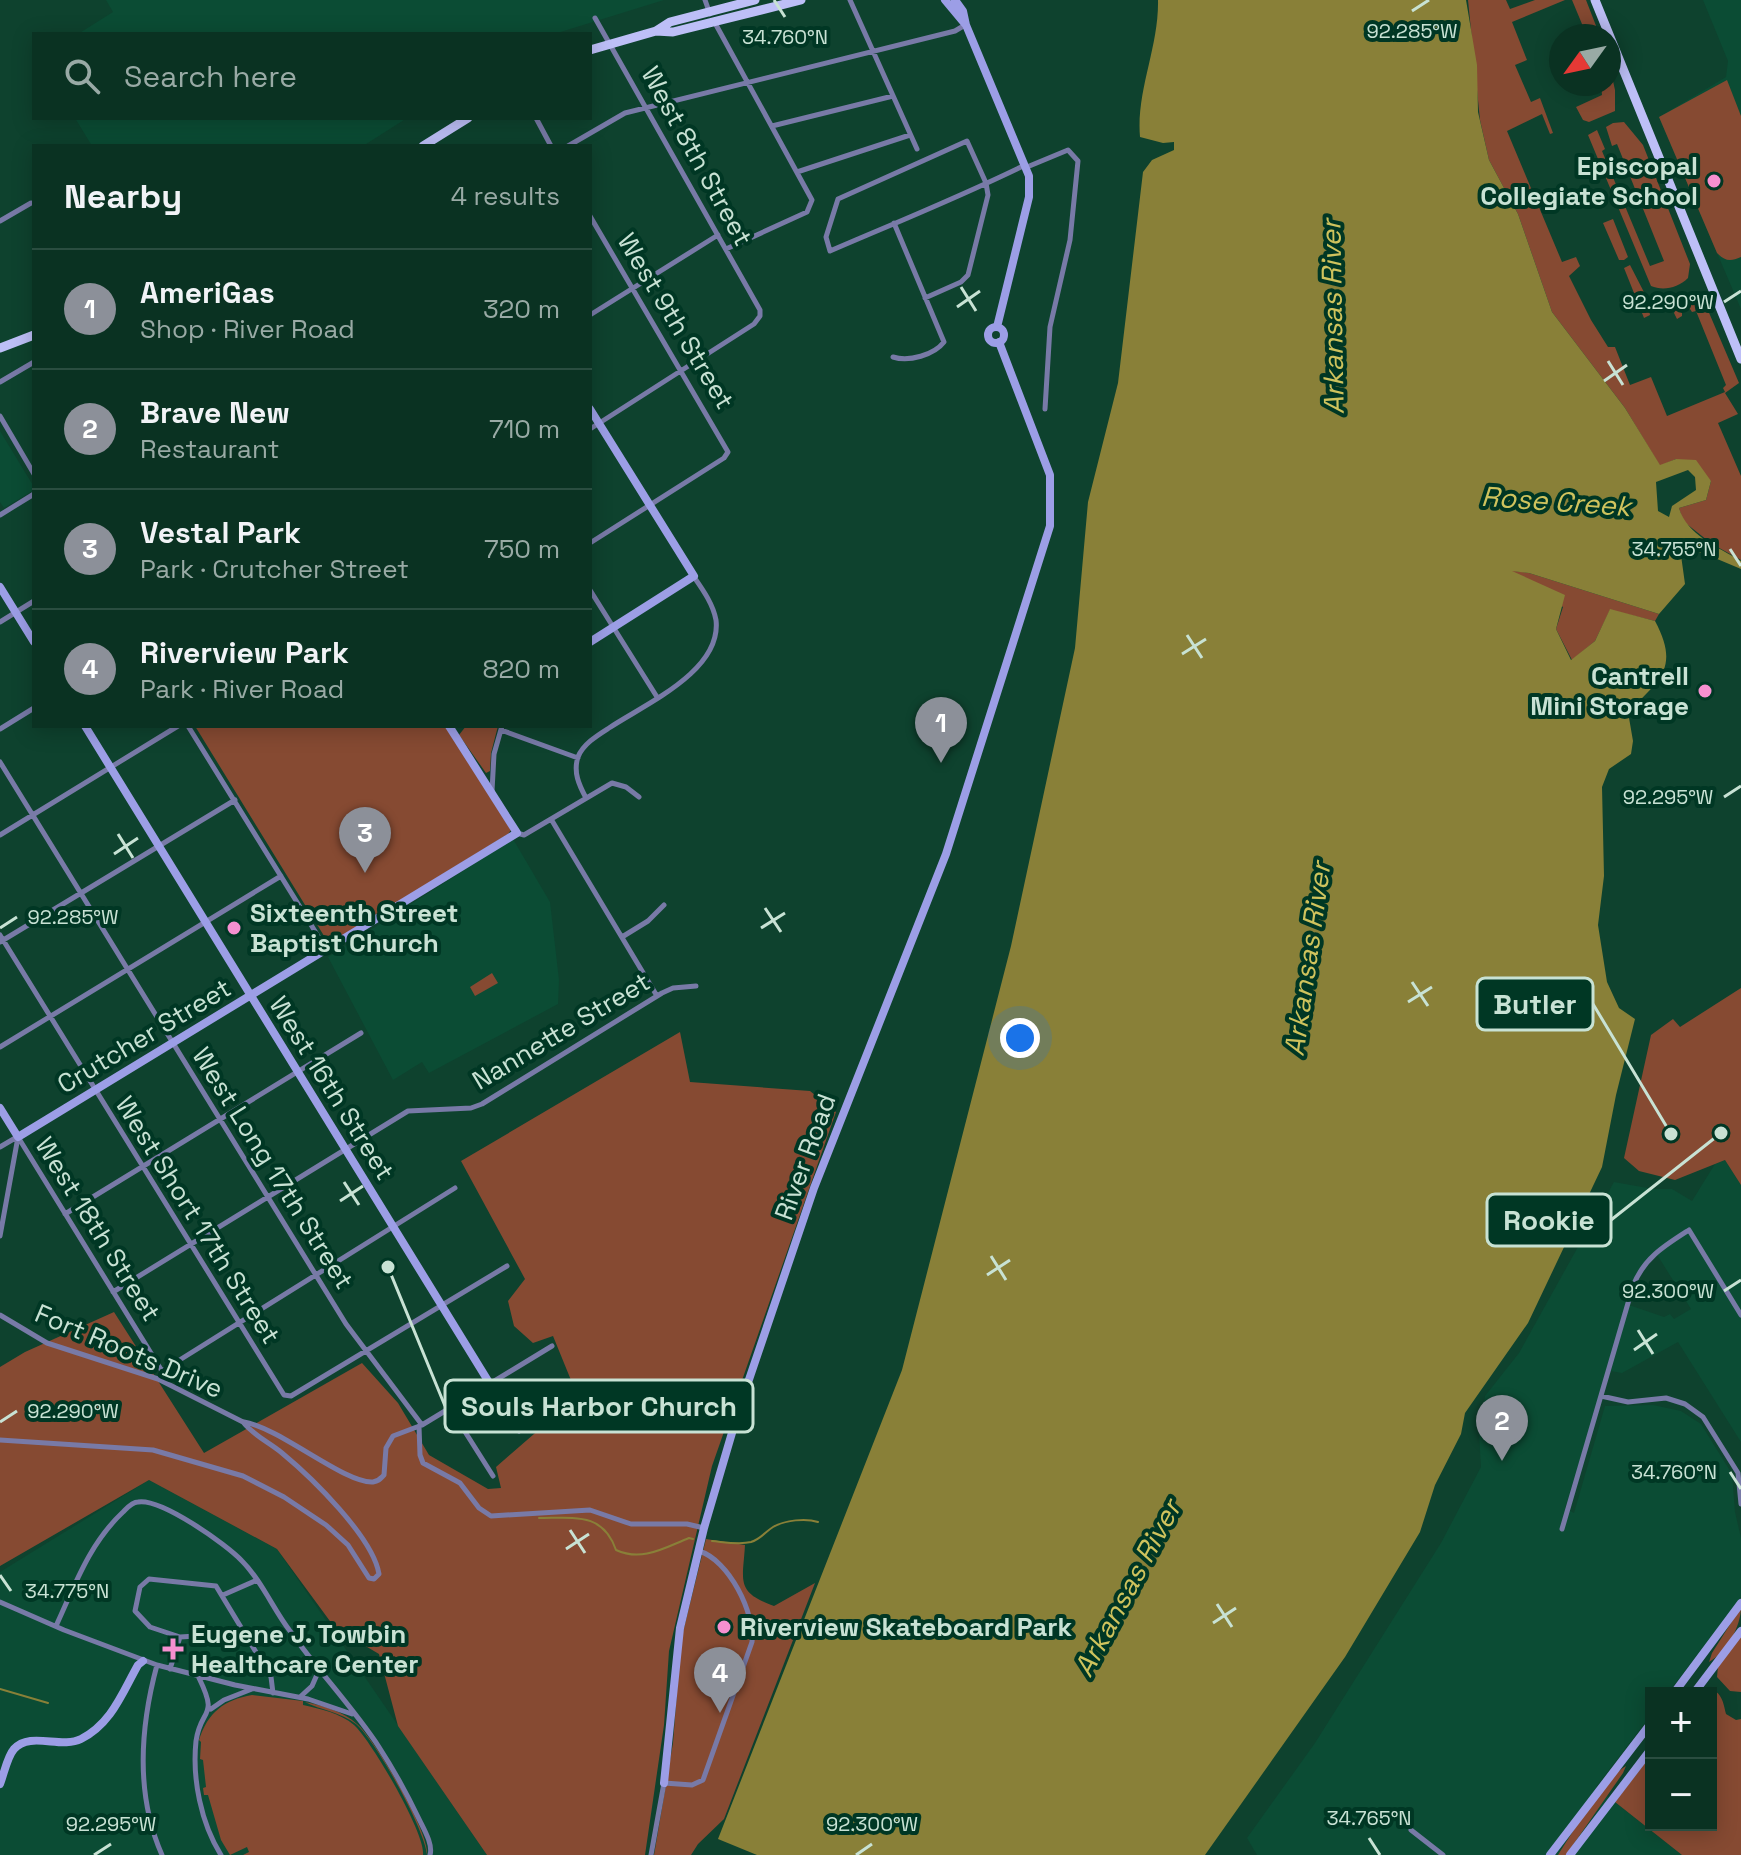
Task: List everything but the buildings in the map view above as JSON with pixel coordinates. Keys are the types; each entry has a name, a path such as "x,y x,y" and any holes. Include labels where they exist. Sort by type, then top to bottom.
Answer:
{"main road":[{"path":"656,31 670,22 755,0"},
{"path":"592,49 656,31 673,32 801,0"},
{"path":"1595,0 1741,359"},
{"path":"435,143 465,120"},
{"path":"0,348 32,336"}],"street":[{"path":"705,0 714,22 812,200 807,212 726,249"},
{"path":"850,0 917,149"},
{"path":"945,0 966,25"},
{"path":"955,0 963,11 966,25 1027,166"},
{"name":"West 8th Street","path":"595,18 726,249 760,316 754,324 681,371"},
{"path":"571,144 616,117 647,107 955,31 966,25"},
{"path":"772,126 893,96"},
{"path":"537,120 550,144"},
{"path":"797,172 910,135"},
{"path":"925,298 961,282 968,275 988,195 986,183 967,141 838,199 826,237 830,251 986,183 1068,150 1078,161 1070,240 1050,327 1045,409"},
{"name":"River Road","path":"651,1855 664,1783 677,1648 704,1528 739,1409 814,1188 946,854 1047,537 1052,488 1045,460 999,342 1003,334 997,327 1029,197 1027,166"},
{"path":"0,221 31,203"},
{"name":"West 9th Street","path":"592,219 727,447 724,458 650,505"},
{"path":"893,357 900,359 937,351 944,342 894,223"},
{"path":"592,314 718,235"},
{"path":"0,382 32,363"},
{"path":"592,428 681,371"},
{"path":"586,798 577,781 578,758 583,749 599,735 695,672 706,659 716,629 714,613 694,576 592,412"},
{"path":"0,416 32,470"},
{"path":"0,515 32,495"},
{"path":"592,542 650,505"},
{"path":"592,641 694,576"},
{"path":"0,587 32,639"},
{"path":"592,593 657,697"},
{"path":"0,622 32,602"},
{"path":"0,729 32,709"},
{"name":"West 16th Street","path":"86,728 519,1431"},
{"path":"0,835 175,728"},
{"path":"189,728 326,949"},
{"path":"454,728 517,833"},
{"path":"492,791 494,754 502,728 578,758"},
{"name":"West Long 17th Street","path":"0,762 315,1275 365,1352 401,1394 420,1426"},
{"name":"Crutcher Street","path":"0,1147 517,833 524,835 612,783 626,787 639,797"},
{"path":"1,939 235,800"},
{"path":"551,819 657,996"},
{"path":"0,1047 281,876"},
{"path":"622,937 648,921 664,905"},
{"name":"West Short 17th Street","path":"1,939 281,1393 291,1396 365,1352"},
{"name":"Nannette Street","path":"113,1292 408,1111 471,1108 482,1104 657,996 673,988 696,986"},
{"path":"65,1214 361,1033"},
{"name":"West 18th Street","path":"0,1108 162,1371 238,1323"},
{"path":"0,1236 18,1137"},
{"path":"238,1323 455,1188"},
{"path":"1562,1529 1636,1278 1654,1252 1689,1230 1741,1315"},
{"path":"365,1352 507,1266"},
{"name":"Fort Roots Drive","path":"0,1315 47,1343 158,1379 243,1422 265,1428 351,1475 373,1482 384,1475 386,1448 391,1438 399,1432 420,1426"},
{"path":"552,1346 420,1426 423,1463 460,1483 487,1514 500,1517 590,1510 626,1523 653,1526 687,1524 704,1528"},
{"path":"1601,1396 1628,1402 1666,1398 1685,1404 1703,1417 1738,1473 1741,1504"},
{"path":"450,1408 493,1476"},
{"name":"Fort Roots Drive","path":"0,1440 153,1450 243,1476 284,1497 326,1525 348,1545 369,1578 376,1578 379,1572 368,1548 335,1505 282,1453 252,1433 243,1422"},
{"path":"56,1626 84,1562 110,1525 132,1504 138,1502 157,1506 190,1523 241,1560 279,1617 379,1747 404,1790 430,1846 430,1855"},
{"path":"664,1783 692,1785 703,1780 752,1642 754,1627 746,1603 715,1561 699,1551"},
{"path":"244,1633 180,1637 150,1627 135,1611 143,1583 149,1579 164,1580 212,1585 220,1590 271,1677 273,1693"},
{"path":"223,1595 257,1580"},
{"path":"0,1602 143,1661 198,1677 299,1697 353,1714"},
{"path":"1678,1687 1741,1603"},
{"path":"1699,1687 1741,1631"},
{"path":"170,1669 180,1637"},
{"path":"0,1784 12,1751 17,1746 31,1741 75,1742 99,1726 112,1714 143,1661"},
{"path":"157,1665 146,1707 142,1763 149,1817 162,1855"},
{"path":"299,1697 312,1686 319,1670"},
{"path":"198,1677 210,1710"},
{"path":"221,1855 203,1814 195,1763 198,1735 210,1710 224,1700 252,1689"},
{"path":"1550,1855 1645,1731"},
{"path":"1570,1855 1645,1757"},
{"path":"1411,1830 1443,1855"}],"shaded area":[{"path":"106,0 664,0 560,32 81,32 113,12"},
{"path":"1468,0 1506,0 1510,9 1535,0 1565,0 1512,22 1527,60 1515,65 1531,102 1540,98 1553,133 1550,134 1542,114 1507,131 1562,262 1576,257 1580,266 1569,276 1591,320 1608,347 1615,347 1630,385 1651,377 1667,416 1725,392 1723,388 1726,385 1696,311 1690,309 1682,312 1677,319 1674,313 1677,307 1695,301 1707,308 1739,383 1725,393 1738,414 1718,423 1741,476 1741,560 1712,544 1683,521 1679,508 1706,500 1711,481 1676,459 1660,466 1625,408 1552,312 1518,214 1489,160 1480,120"},
{"path":"1572,0 1586,0 1595,24 1582,24"},
{"name":"Episcopal Collegiate School","path":"1703,0 1741,0 1741,309 1659,117 1726,77 1728,61"},
{"name":"Episcopal Collegiate School","path":"1727,80 1741,116 1741,257 1731,260 1717,253 1659,117"},
{"path":"1600,96 1615,96 1615,111 1589,122 1583,120 1576,107"},
{"path":"76,120 404,120 366,144 91,144"},
{"path":"1624,122 1643,145 1690,264 1688,278 1670,288 1651,286 1588,135 1597,130 1605,149 1602,151 1650,266 1664,261 1617,144 1612,146 1606,127"},
{"path":"1613,219 1628,257 1624,260 1619,260 1603,223"},
{"path":"1630,265 1647,298 1650,315 1644,318 1624,268"},
{"path":"0,431 32,484 32,491 4,508 0,502"},
{"path":"1507,570 1529,573 1659,614 1655,621 1610,610 1595,641 1572,660 1556,629 1563,607"},
{"path":"196,728 446,728 511,830 329,944"},
{"path":"464,728 497,728 490,771 486,773 459,735"},
{"path":"513,839 550,902 559,980 558,1004 429,1073 422,1062 393,1080 328,957"},
{"path":"492,973 498,983 475,996 470,987"},
{"path":"1741,988 1741,1185 1725,1160 1675,1180 1639,1171 1624,1158 1651,1035 1673,1019 1680,1027"},
{"path":"680,1032 690,1082 810,1091 836,1112 712,1466 669,1651 664,1725 645,1855 487,1855 398,1726 379,1654 335,1628 277,1549 149,1480 0,1566 0,1367 25,1352 114,1312 204,1453 362,1363 398,1403 429,1455 488,1489 501,1488 496,1467 549,1421 575,1390 553,1336 533,1343 514,1326 508,1301 525,1279 461,1161"},
{"path":"1725,1160 1741,1185 1741,1442 1678,1342 1622,1373 1611,1371 1629,1305 1664,1317 1670,1314 1674,1319 1691,1309 1656,1253 1684,1231 1653,1252 1639,1269 1565,1508 1574,1513 1605,1406 1653,1405 1681,1411 1701,1424 1732,1474 1741,1538 1741,1597 1673,1687 1645,1687 1645,1723 1596,1787 1645,1826 1645,1831 1652,1831 1682,1855 1257,1855 1247,1838 1315,1743 1441,1543 1481,1467 1479,1433 1485,1396 1519,1353 1614,1182 1672,1189 1692,1201 1715,1164"},
{"name":"Eugene J. Towbin Healthcare Center","path":"149,1480 277,1549 487,1855 0,1855 0,1572"},
{"path":"706,1539 745,1545 744,1584 761,1601 774,1606 815,1583 724,1819 691,1855 654,1855 673,1743 681,1640"},
{"path":"1741,1607 1731,1639 1709,1662 1712,1653"},
{"path":"1741,1636 1741,1692 1730,1691 1717,1677 1718,1666"},
{"path":"1717,1693 1726,1714 1736,1720 1741,1719 1741,1855 1682,1855 1652,1831 1717,1831"},
{"path":"252,1695 303,1701 303,1705 336,1714 354,1725 396,1788 416,1828 423,1855 243,1855 249,1852 247,1847 230,1855 221,1840 208,1795 204,1795 203,1788 206,1787 199,1740 207,1722 218,1709 233,1700"},
{"path":"305,1702 339,1712 352,1719 365,1733 411,1808 426,1844 427,1855 409,1807 365,1734 350,1720"},
{"path":"1645,1763 1645,1826 1615,1802"},
{"path":"1626,1766 1566,1855 1558,1855 1599,1794"}],"water":[{"path":"1158,0 1466,0 1477,65 1478,112 1489,160 1518,214 1552,312 1625,408 1660,465 1676,459 1696,460 1711,481 1706,500 1679,508 1696,533 1741,561 1741,569 1703,553 1680,548 1685,584 1659,614 1529,573 1512,571 1565,595 1556,629 1571,660 1595,641 1610,609 1655,621 1666,651 1666,662 1657,682 1628,712 1633,741 1631,754 1609,769 1602,787 1604,876 1598,925 1607,982 1619,1008 1635,1019 1602,1167 1528,1323 1465,1413 1461,1434 1435,1485 1420,1532 1345,1657 1205,1855 757,1855 718,1839 902,1370 1011,946 1075,648 1088,502 1118,383 1143,172 1152,160 1174,150 1174,142 1163,143 1140,137 1141,103","holes":["1688,470 1695,477 1696,490 1672,506 1669,517 1658,511 1656,482"]}],"waterway":[{"path":"539,1518 575,1518 595,1523 603,1529 616,1550 635,1555 693,1539"},
{"path":"712,1541 746,1543 783,1523 802,1520 818,1522"},
{"path":"0,1689 48,1703"}],"place":[{"name":"Episcopal Collegiate School","path":"1714,181"},
{"name":"Cantrell Mini Storage","path":"1705,691"},
{"name":"AmeriGas","path":"941,763"},
{"name":"Vestal Park","path":"365,873"},
{"name":"Sixteenth Street Baptist Church","path":"234,928"},
{"name":"Rookie","path":"1721,1133"},
{"name":"Butler","path":"1671,1134"},
{"name":"Souls Harbor Church","path":"388,1267"},
{"name":"Brave New","path":"1502,1461"},
{"name":"Riverview Skateboard Park","path":"724,1627"},
{"name":"Eugene J. Towbin Healthcare Center","path":"173,1649"},
{"name":"Riverview Park","path":"720,1713"}],"water label":[{"name":"Arkansas River","path":"1332,317"},
{"name":"Rose Creek","path":"1556,501"},
{"name":"Arkansas River","path":"1307,959"},
{"name":"Arkansas River","path":"1127,1588"}]}
